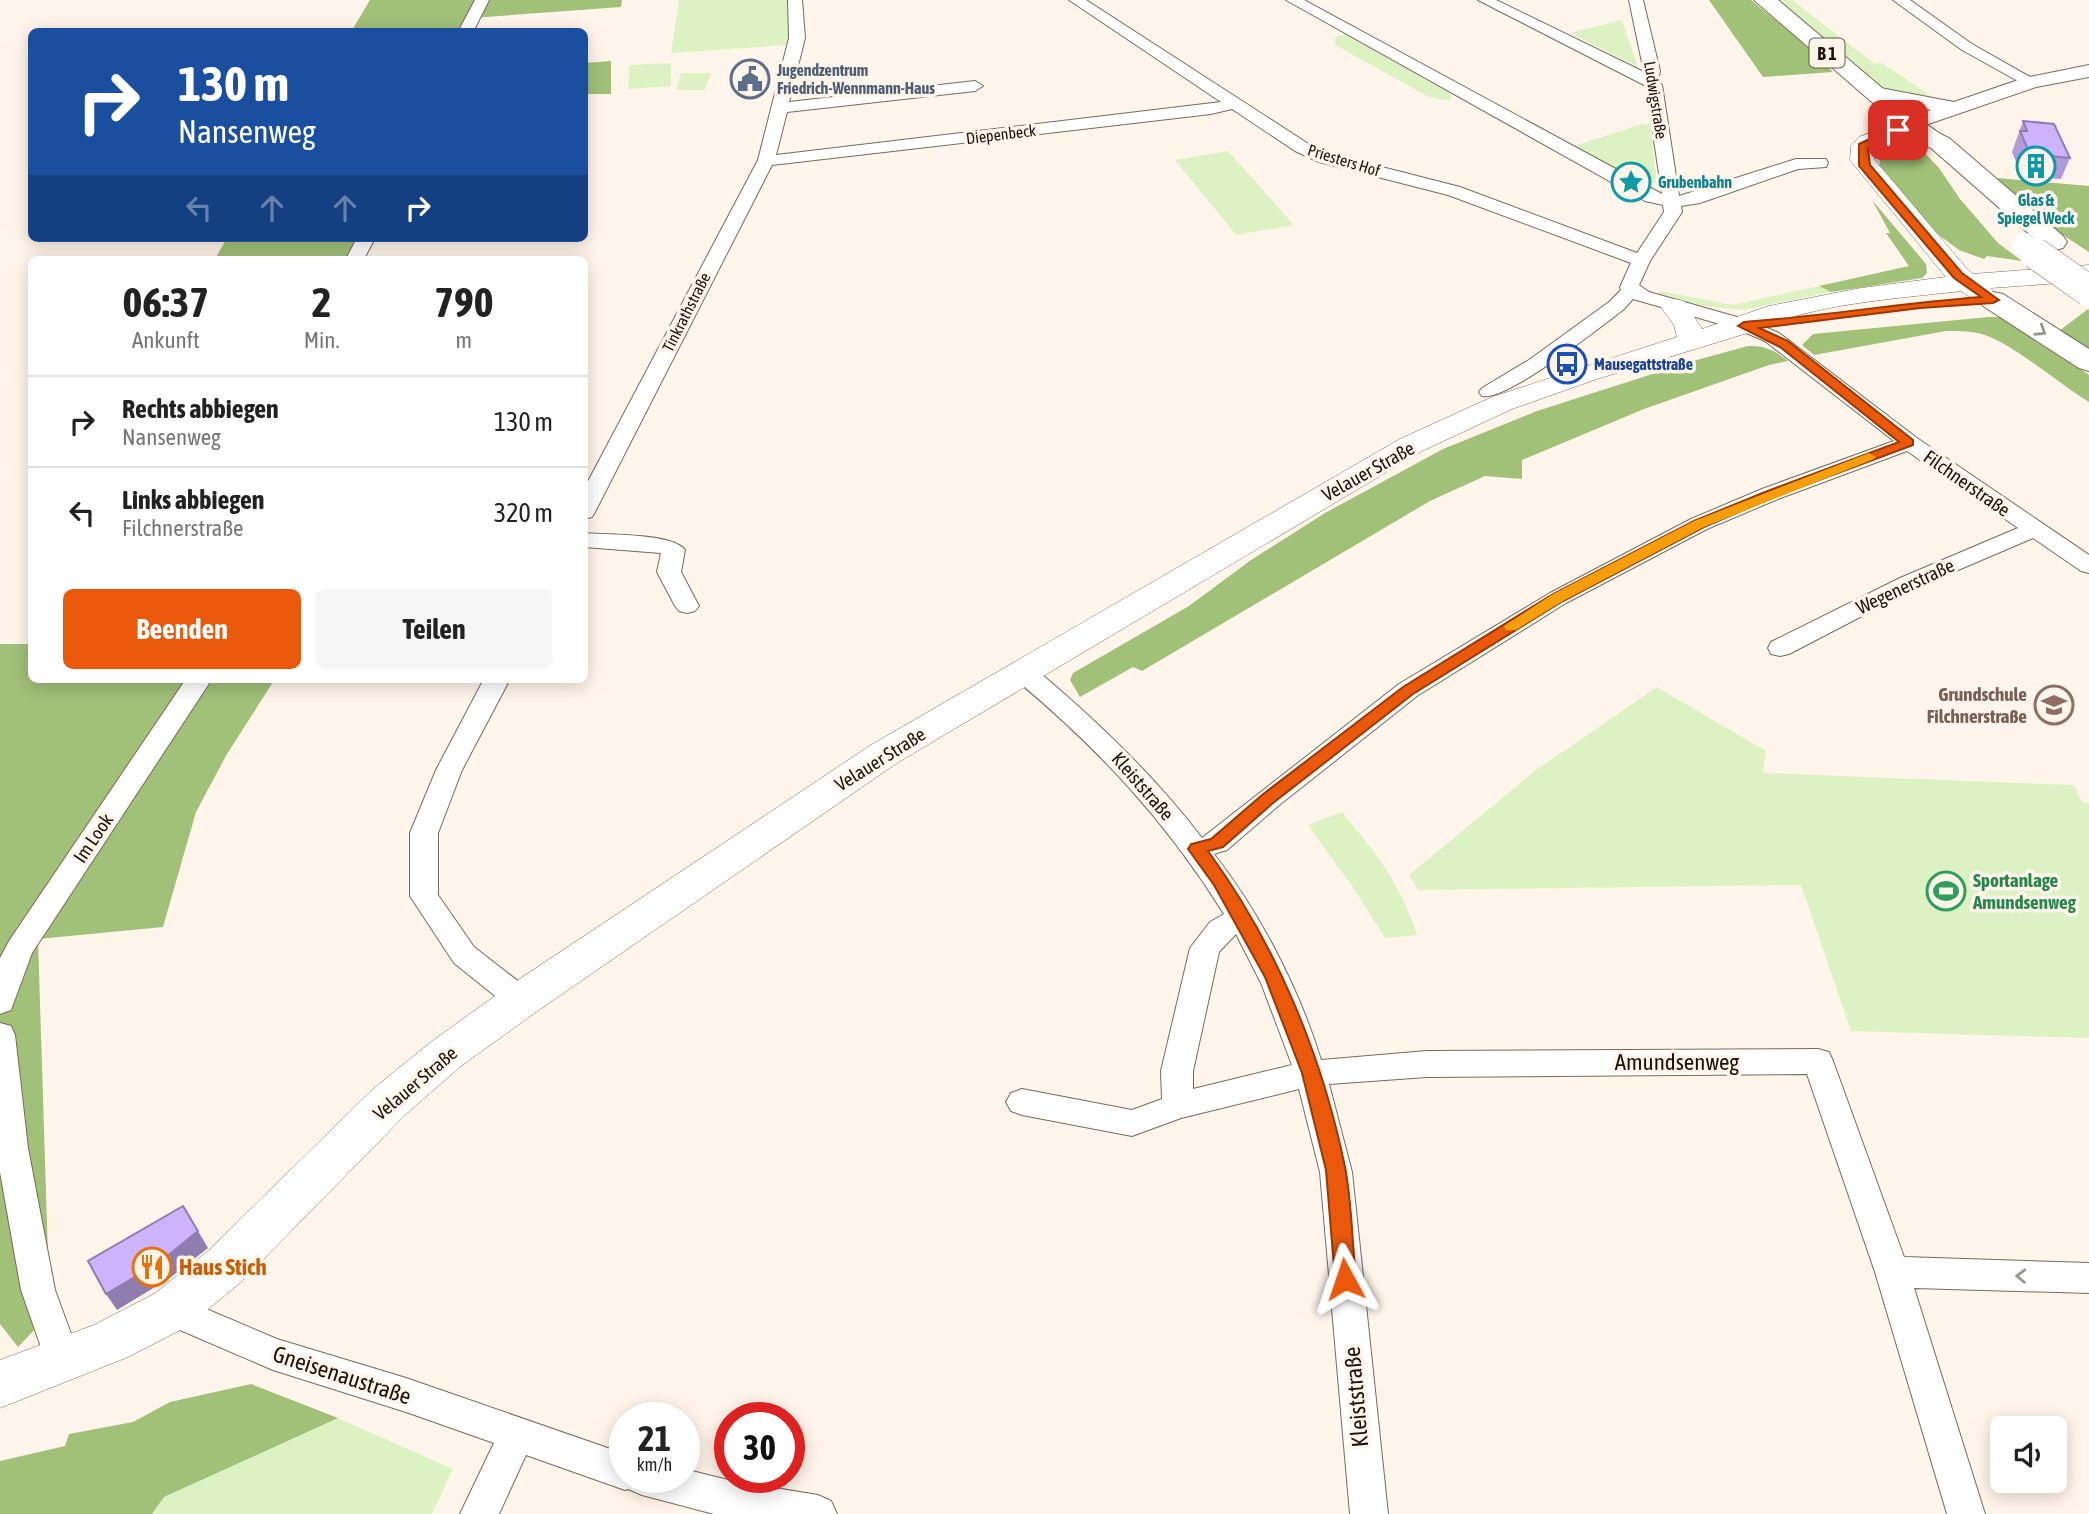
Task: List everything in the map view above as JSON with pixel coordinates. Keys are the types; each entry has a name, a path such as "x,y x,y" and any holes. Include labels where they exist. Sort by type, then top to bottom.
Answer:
{"main road":[{"name":"B 1","path":"1765,0 1920,132 1940,143 2054,242 2089,268"},
{"path":"2089,292 2024,245 1929,150 1920,132 1867,142 1863,146 1862,160 1966,282 2089,362"},
{"path":"1935,248 1991,265 2089,268"},
{"path":"1744,326 1769,314 1861,296 2089,268"},
{"path":"1744,326 1920,305 2089,292"},
{"path":"1674,307 1687,324 1692,341"},
{"name":"Velauer Straße","path":"0,1384 111,1341 170,1310 240,1252 389,1102 446,1054 521,1000 884,754 1411,445 1502,403 1587,373 1744,326"}],"street":[{"path":"467,28 482,0"},
{"name":"Tinkrathstraße","path":"588,505 700,283 766,160 795,48 795,0"},
{"name":"Priesters Hof","path":"1076,0 1301,147 1325,158 1454,191 1641,261"},
{"path":"1293,0 1651,197 1673,202 1693,199 1796,164 1820,163"},
{"path":"1485,0 1650,81"},
{"name":"Ludwigstraße","path":"1636,0 1652,71 1650,81 1654,85 1673,202"},
{"path":"1900,0 1968,47 2031,82"},
{"path":"1920,132 1956,108 2031,82 2089,71"},
{"path":"780,108 975,86"},
{"path":"1875,93 1956,108"},
{"name":"Diepenbeck","path":"766,160 1052,128 1236,103"},
{"path":"1673,202 1673,212 1641,261 1629,287 1634,292 1674,307 1744,326"},
{"path":"1489,391 1536,364 1616,306 1623,296 1634,292"},
{"name":"Filchnerstraße","path":"1744,326 1784,344 1909,443 2089,566"},
{"path":"1197,849 1217,843 1268,799 1408,691 1558,597 1699,524 1769,494 1909,443"},
{"name":"Wegenerstraße","path":"1780,648 1908,583 2034,529"},
{"path":"588,541 665,546 673,550 669,572 687,606"},
{"name":"Kleiststraße","path":"1024,673 1103,741 1197,849 1242,918 1273,976 1312,1073 1336,1170 1360,1443 1369,1514"},
{"name":"Im Look","path":"0,1002 8,973 19,949 197,683"},
{"path":"496,683 449,770 424,833 424,897 464,955 521,1000"},
{"path":"1178,1106 1177,1071 1205,948 1220,930 1242,918"},
{"path":"0,1035 12,1148 38,1290 63,1361"},
{"name":"Amundsenweg","path":"1312,1073 1427,1063 1818,1061 1892,1272 1966,1514"},
{"path":"1022,1102 1132,1123 1178,1106 1312,1073"},
{"path":"1892,1272 2089,1278"},
{"name":"Gneisenaustraße","path":"170,1310 273,1354 406,1395 609,1467"},
{"path":"479,1514 517,1435"},
{"path":"700,1492 732,1500 818,1514"}],"green space":[{"path":"370,0 622,0 621,7 471,18 465,28 353,28"},
{"path":"679,0 790,0 788,45 671,53"},
{"path":"1709,0 1751,0 1806,45 1833,72 1763,77"},
{"path":"1776,0 1792,0 1875,64 1882,63 1940,102 1891,93 1879,87"},
{"path":"1622,20 1638,67 1570,33"},
{"path":"1346,34 1451,94 1452,99 1429,97 1335,45 1335,37"},
{"path":"611,61 611,94 588,94 588,63"},
{"path":"671,63 671,86 628,89 629,65"},
{"path":"681,73 711,73 705,90 676,90"},
{"path":"1642,124 1650,125 1657,183 1639,184 1571,147"},
{"path":"1888,142 1918,146 1939,168 1960,199 1998,243 2022,261 1987,256 1984,259 1959,250 1936,233 1880,168 1879,150"},
{"path":"1228,151 1294,225 1236,235 1175,160"},
{"path":"1997,178 2089,186 2089,252 2032,215"},
{"path":"1872,200 1926,264 1927,273 1922,278 1831,292 1819,286 1909,266 1886,233 1890,233"},
{"path":"225,242 358,242 351,256 217,256"},
{"path":"1819,286 1831,292 1743,310 1699,305 1658,294 1660,291 1733,305"},
{"path":"2089,310 2089,354 2059,331"},
{"path":"2004,317 2089,375 2089,402 1997,340 1976,333 1946,331 1814,355 1802,345 1813,334"},
{"path":"1748,346 1770,349 1788,361 1769,365 1644,409 1522,460 1522,479 1485,476 1430,501 1142,671 1133,667 1080,697 1070,680 1073,673 1189,606 1251,560 1325,513 1443,449 1537,411"},
{"path":"0,644 28,644 28,683 272,683 227,754 196,812 163,927 38,939 49,1287 38,1326 18,1347 0,1324"},
{"path":"1657,687 1766,751 1763,773 2074,785 2082,802 2089,803 2089,1038 1851,1031 1801,885 1418,890 1409,875 1536,770"},
{"path":"1342,812 1395,883 1417,935 1385,938 1308,825"},
{"path":"251,1384 338,1418 164,1497 152,1514 0,1514 0,1461 65,1446 69,1434 133,1422 170,1402"},
{"path":"338,1418 453,1469 432,1514 152,1514 164,1497"}],"building":[{"path":"2023,121 2054,124 2070,158 2030,154 2020,131 2027,131"},
{"path":"183,1206 198,1231 160,1262 106,1294 88,1261"}],"slow traffic":[{"path":"1511,626 1558,597 1699,524 1769,494 1869,457"}],"place":[{"name":"Jugendzentrum Friedrich-Wennmann-Haus","path":"750,79"},
{"name":"Glas & Spiegel Weck","path":"2036,166"},
{"name":"Grubenbahn","path":"1631,182"},
{"name":"Mausegattstraße","path":"1567,364"},
{"name":"Grundschule Filchnerstraße","path":"2054,705"},
{"name":"Sportanlage Amundsenweg","path":"1946,891"},
{"name":"Haus Stich","path":"152,1267"}],"route":[{"path":"1345,1279 1336,1170 1312,1073 1273,976 1220,881 1197,849 1217,843 1268,799 1408,691 1558,597 1699,524 1769,494 1909,443 1784,344 1744,326 1920,305 1993,300 1958,275 1865,166 1862,160 1863,146 1898,130"}]}
